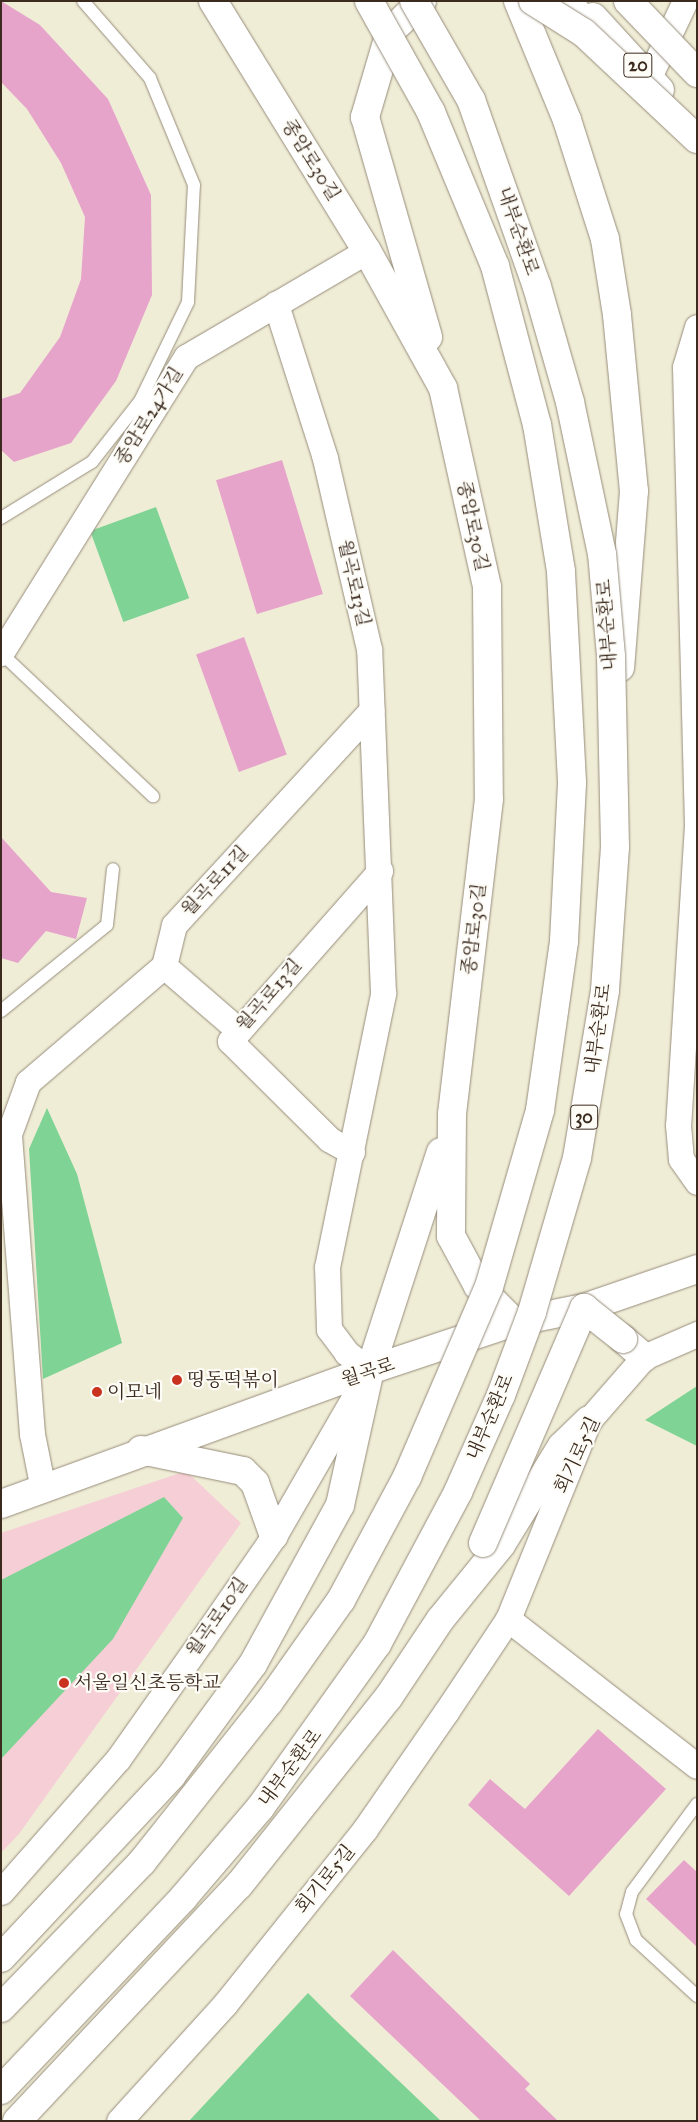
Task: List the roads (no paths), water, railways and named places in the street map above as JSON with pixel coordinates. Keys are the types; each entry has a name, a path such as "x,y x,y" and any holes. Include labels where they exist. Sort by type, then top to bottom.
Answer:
{"main road":[{"name":"종암로30길","path":"213,1 367,251 443,388 487,587 489,799 452,1114 451,1236 478,1286 514,1322"},
{"name":"내부순환로","path":"1,2008 142,1862 269,1702 341,1600 407,1477 489,1287 540,1110 564,941 572,782 561,571 537,425 495,266 430,112 369,1"},
{"name":"내부순환로","path":"1,2090 183,1898 305,1751 377,1644 458,1492 532,1312 577,1158 610,928 614,736 602,554 570,402 538,287 471,100 414,1"},
{"path":"422,1 390,32 365,117 443,388"},
{"path":"518,1 567,120 599,220 617,315 634,490 614,736"},
{"path":"533,1 584,33 697,139"},
{"path":"543,1 637,73"},
{"path":"568,1 637,73 697,154"},
{"name":"20","path":"578,1 637,73 697,129"},
{"path":"627,1 637,73"},
{"path":"627,1 697,73"},
{"name":"종암로30길","path":"1,1958 172,1775 253,1664 340,1504 370,1370 452,1114"},
{"name":"월곡로","path":"1,1504 141,1450 370,1370 423,1354 514,1322 584,1308 697,1269"},
{"path":"18,2121 239,1886 388,1698 440,1620 483,1542 584,1308 644,1357"},
{"path":"440,1620 501,1544 562,1446 588,1420"},
{"path":"141,1450 243,1471 254,1483 274,1536"}],"street":[{"path":"637,73 685,1"},
{"name":"종암로24가길","path":"1,653 186,357 367,251"},
{"name":"월곡로13길","path":"276,304 325,458 369,649 380,871 383,993 327,1267 329,1329 347,1353 370,1370"},
{"path":"697,327 685,367 697,825 678,1125 682,1159 697,1182"},
{"name":"월곡로11길","path":"164,966 174,925 372,710"},
{"name":"월곡로13길","path":"352,1152 328,1139 230,1041 237,1029 380,871"},
{"path":"43,1488 32,1434 9,1134 28,1082 63,1049 164,966 237,1029"},
{"name":"회기로5길","path":"120,2121 225,2004 365,1829 508,1619 588,1420 644,1357 697,1334"},
{"name":"월곡로10길","path":"1,1892 118,1758 274,1536 370,1370"},
{"path":"508,1619 694,1759"}],"lane":[{"path":"1,518 92,462 140,401 188,302 194,185 150,78 83,1"},
{"path":"1,653 153,796"},
{"path":"1,1011 107,925 114,869"},
{"path":"697,1804 632,1892 626,1914 636,1940 697,1996"}],"place":[{"name":"띵동떡볶이","path":"177,1380"},
{"name":"이모네","path":"97,1392"},
{"name":"서울일신초등학교","path":"64,1683"}]}
